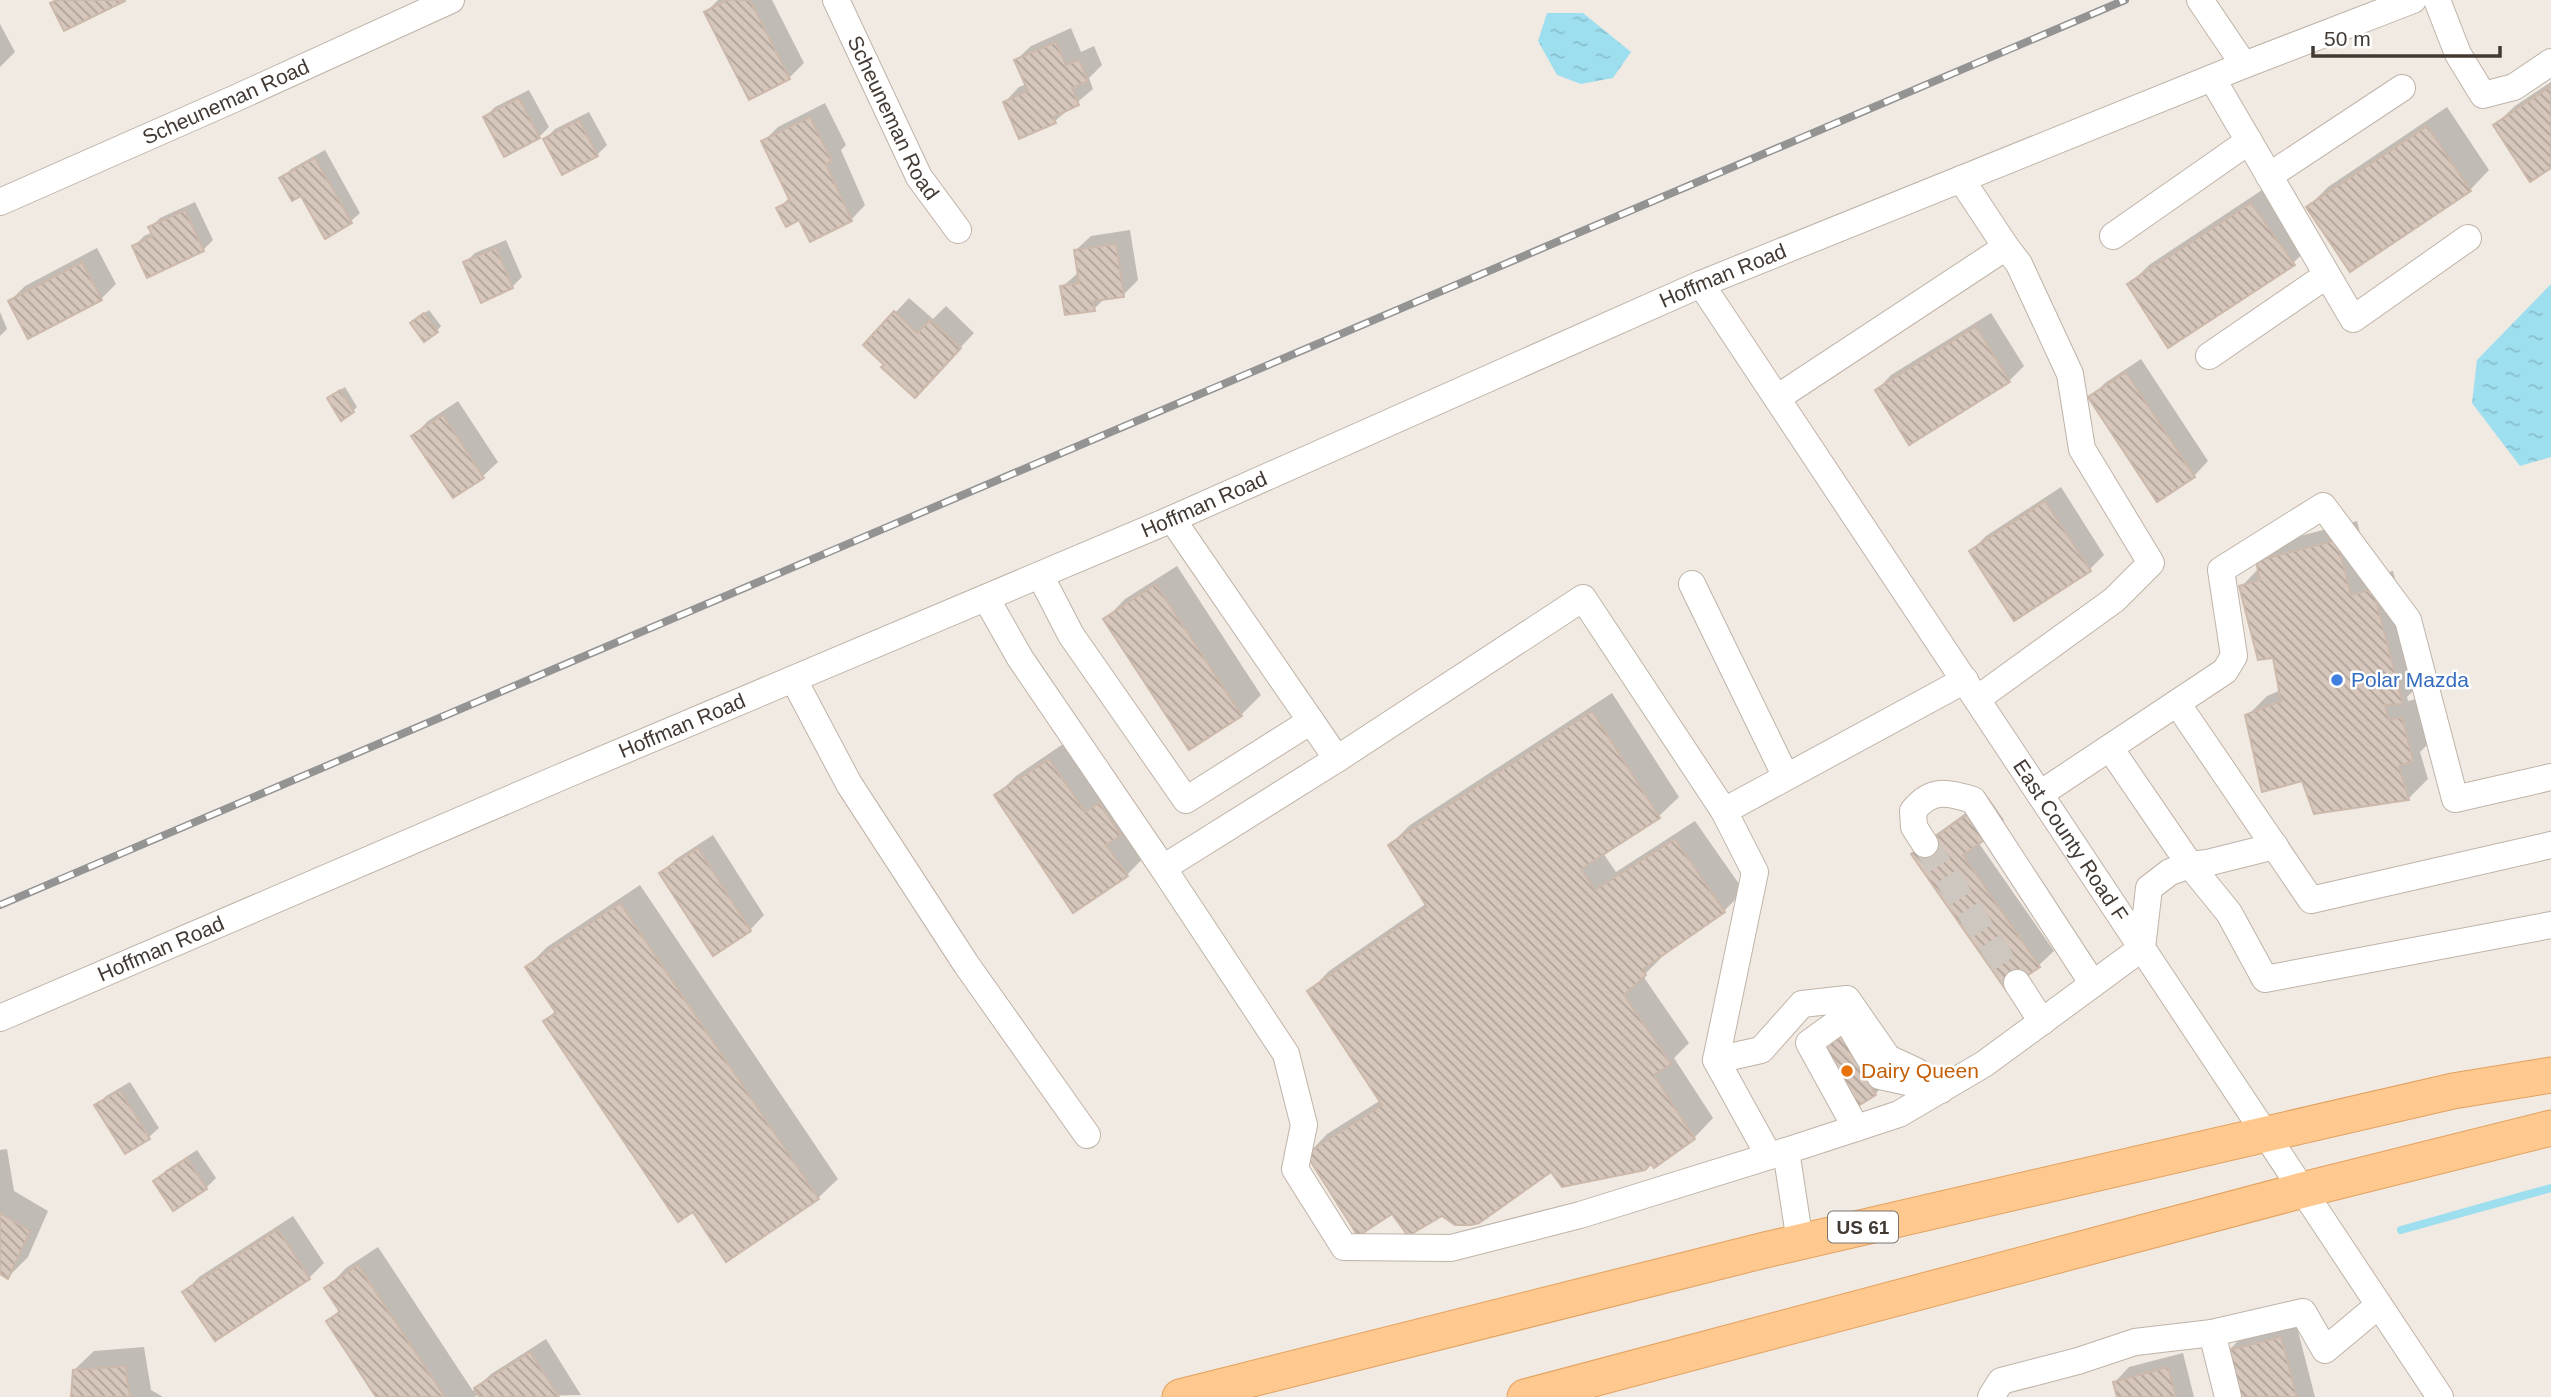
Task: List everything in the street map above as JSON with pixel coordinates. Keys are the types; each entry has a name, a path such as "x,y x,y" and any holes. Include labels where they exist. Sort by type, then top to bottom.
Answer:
{"main road":[{"name":"US 61","path":"1180,1397 1800,1242 2453,1091 2551,1075"},
{"path":"1525,1397 2303,1190 2551,1128"}],"street":[{"name":"Scheuneman Road","path":"0,202 451,0"},
{"name":"Scheuneman Road","path":"836,0 919,177 958,230"},
{"path":"2200,0 2244,65"},
{"name":"Hoffman Road","path":"0,1018 1172,519 1701,284 2244,65 2413,0"},
{"path":"2437,0 2458,54 2483,95 2514,87 2551,62"},
{"path":"2212,78 2353,319 2468,238"},
{"path":"2269,176 2402,88"},
{"path":"2113,236 2249,141"},
{"path":"1724,811 1786,777 1971,690 2114,600 2151,563 2082,449 2070,374 2019,264 1962,179"},
{"path":"1777,398 2006,247"},
{"path":"2209,356 2327,275"},
{"name":"East County Road F","path":"1701,284 2440,1397"},
{"path":"2040,794 2225,671 2234,656 2221,570 2323,506 2408,620 2455,799 2551,777"},
{"path":"1172,519 1337,759"},
{"path":"1040,575 1071,635 1186,800 1311,721"},
{"path":"1692,584 1786,777"},
{"path":"986,598 1020,658 1286,1054 1304,1125 1295,1169 1344,1247 1451,1248 1580,1215 1899,1114 1984,1064 2142,948 2149,888 2170,872 2275,846"},
{"path":"1163,868 1337,759 1583,598 1724,811 1755,872 1716,1059 1777,1153 1800,1242"},
{"path":"794,680 849,784 966,964 1087,1135"},
{"path":"2177,703 2311,900 2551,845"},
{"path":"2109,748 2190,865 2229,913 2266,979 2551,925"},
{"path":"1925,844 1914,827 1913,811 1923,799 1949,792 1973,800 2093,984"},
{"path":"2017,983 2042,1021"},
{"path":"1716,1059 1761,1050 1802,1004 1847,999 1888,1058 1916,1071 1941,1090"},
{"path":"1856,1128 1809,1043 1845,1017 1880,1076 1941,1090"},
{"path":"1991,1397 2001,1381 2078,1361 2136,1342 2212,1333 2303,1312 2325,1350 2379,1305"},
{"path":"2212,1333 2228,1397"}],"water":[{"path":"1547,13 1583,13 1631,52 1613,78 1581,84 1557,75 1538,41"},
{"path":"2551,284 2551,457 2520,466 2472,403 2477,360"}],"building":[{"path":"57,0 125,1 64,31 50,3"},
{"path":"727,0 750,0 790,79 749,100 704,12"},
{"path":"1056,42 1066,65 1079,60 1088,81 1072,88 1079,105 1053,117 1056,123 1019,139 1003,102 1028,91 1014,60"},
{"path":"2551,86 2551,168 2530,182 2493,125"},
{"path":"519,98 540,138 504,157 483,117"},
{"path":"810,117 832,161 826,164 852,221 810,242 799,220 786,227 776,208 790,201 761,141"},
{"path":"579,120 598,156 562,175 543,139"},
{"path":"2427,126 2471,191 2350,272 2306,207"},
{"path":"315,158 352,223 325,239 301,196 292,201 279,178"},
{"path":"2251,203 2295,265 2168,348 2127,284"},
{"path":"185,210 204,251 147,278 132,246 153,236 148,227"},
{"path":"1116,244 1124,297 1093,301 1095,311 1065,315 1060,286 1079,283 1074,250"},
{"path":"496,248 513,288 481,303 463,262"},
{"path":"82,262 102,300 28,339 8,301"},
{"path":"894,311 917,333 930,320 961,348 915,398 881,367 884,365 863,345"},
{"path":"424,313 438,332 424,342 410,323"},
{"path":"1976,326 2010,382 1909,445 1875,390"},
{"path":"2126,372 2195,477 2157,502 2088,397"},
{"path":"340,390 354,412 341,421 327,398"},
{"path":"443,415 484,478 453,498 411,436"},
{"path":"2045,501 2091,571 2014,621 1969,551"},
{"name":"Polar Mazda","path":"2337,540 2351,595 2373,589 2403,704 2385,705 2389,720 2402,717 2413,761 2399,766 2409,800 2314,814 2302,781 2262,792 2245,715 2281,701 2273,658 2258,660 2239,586 2260,580 2256,561"},
{"path":"1156,584 1242,716 1189,750 1103,619"},
{"path":"1592,711 1660,818 1581,869 1595,890 1675,839 1725,912 1643,969 1646,975 1624,995 1671,1064 1654,1075 1695,1139 1654,1168 1651,1164 1645,1170 1562,1187 1551,1172 1479,1223 1455,1225 1442,1216 1408,1236 1392,1214 1358,1236 1306,1154 1382,1105 1307,991 1427,907 1388,845"},
{"path":"1049,759 1085,812 1099,803 1121,835 1106,845 1128,876 1073,913 994,795"},
{"path":"1973,810 1990,836 1963,855 2040,967 2006,990 1911,854"},
{"path":"698,848 751,931 713,956 659,873"},
{"path":"620,903 819,1199 726,1262 693,1212 678,1222 543,1021 556,1013 525,967"},
{"name":"Dairy Queen","path":"1841,1033 1876,1095 1853,1109 1818,1047"},
{"path":"120,1090 150,1139 125,1154 94,1105"},
{"path":"187,1158 207,1189 173,1211 153,1181"},
{"path":"0,1213 30,1231 8,1279 0,1274"},
{"path":"278,1229 310,1279 215,1341 182,1292"},
{"path":"358,1265 445,1397 376,1397 326,1321 340,1312 324,1288"},
{"path":"2281,1337 2297,1397 2238,1397 2226,1351"},
{"path":"530,1352 559,1397 479,1397 474,1388"},
{"path":"125,1366 130,1397 71,1397 73,1370"},
{"path":"2168,1367 2176,1397 2117,1397 2113,1382"}],"waterway":[{"path":"2401,1230 2551,1188"}],"tunnel":[{"path":"1925,844 2017,983"}],"railway":[{"path":"0,905 2125,0"}],"place":[{"name":"Polar Mazda","path":"2337,680"},
{"name":"Dairy Queen","path":"1847,1071"}]}
